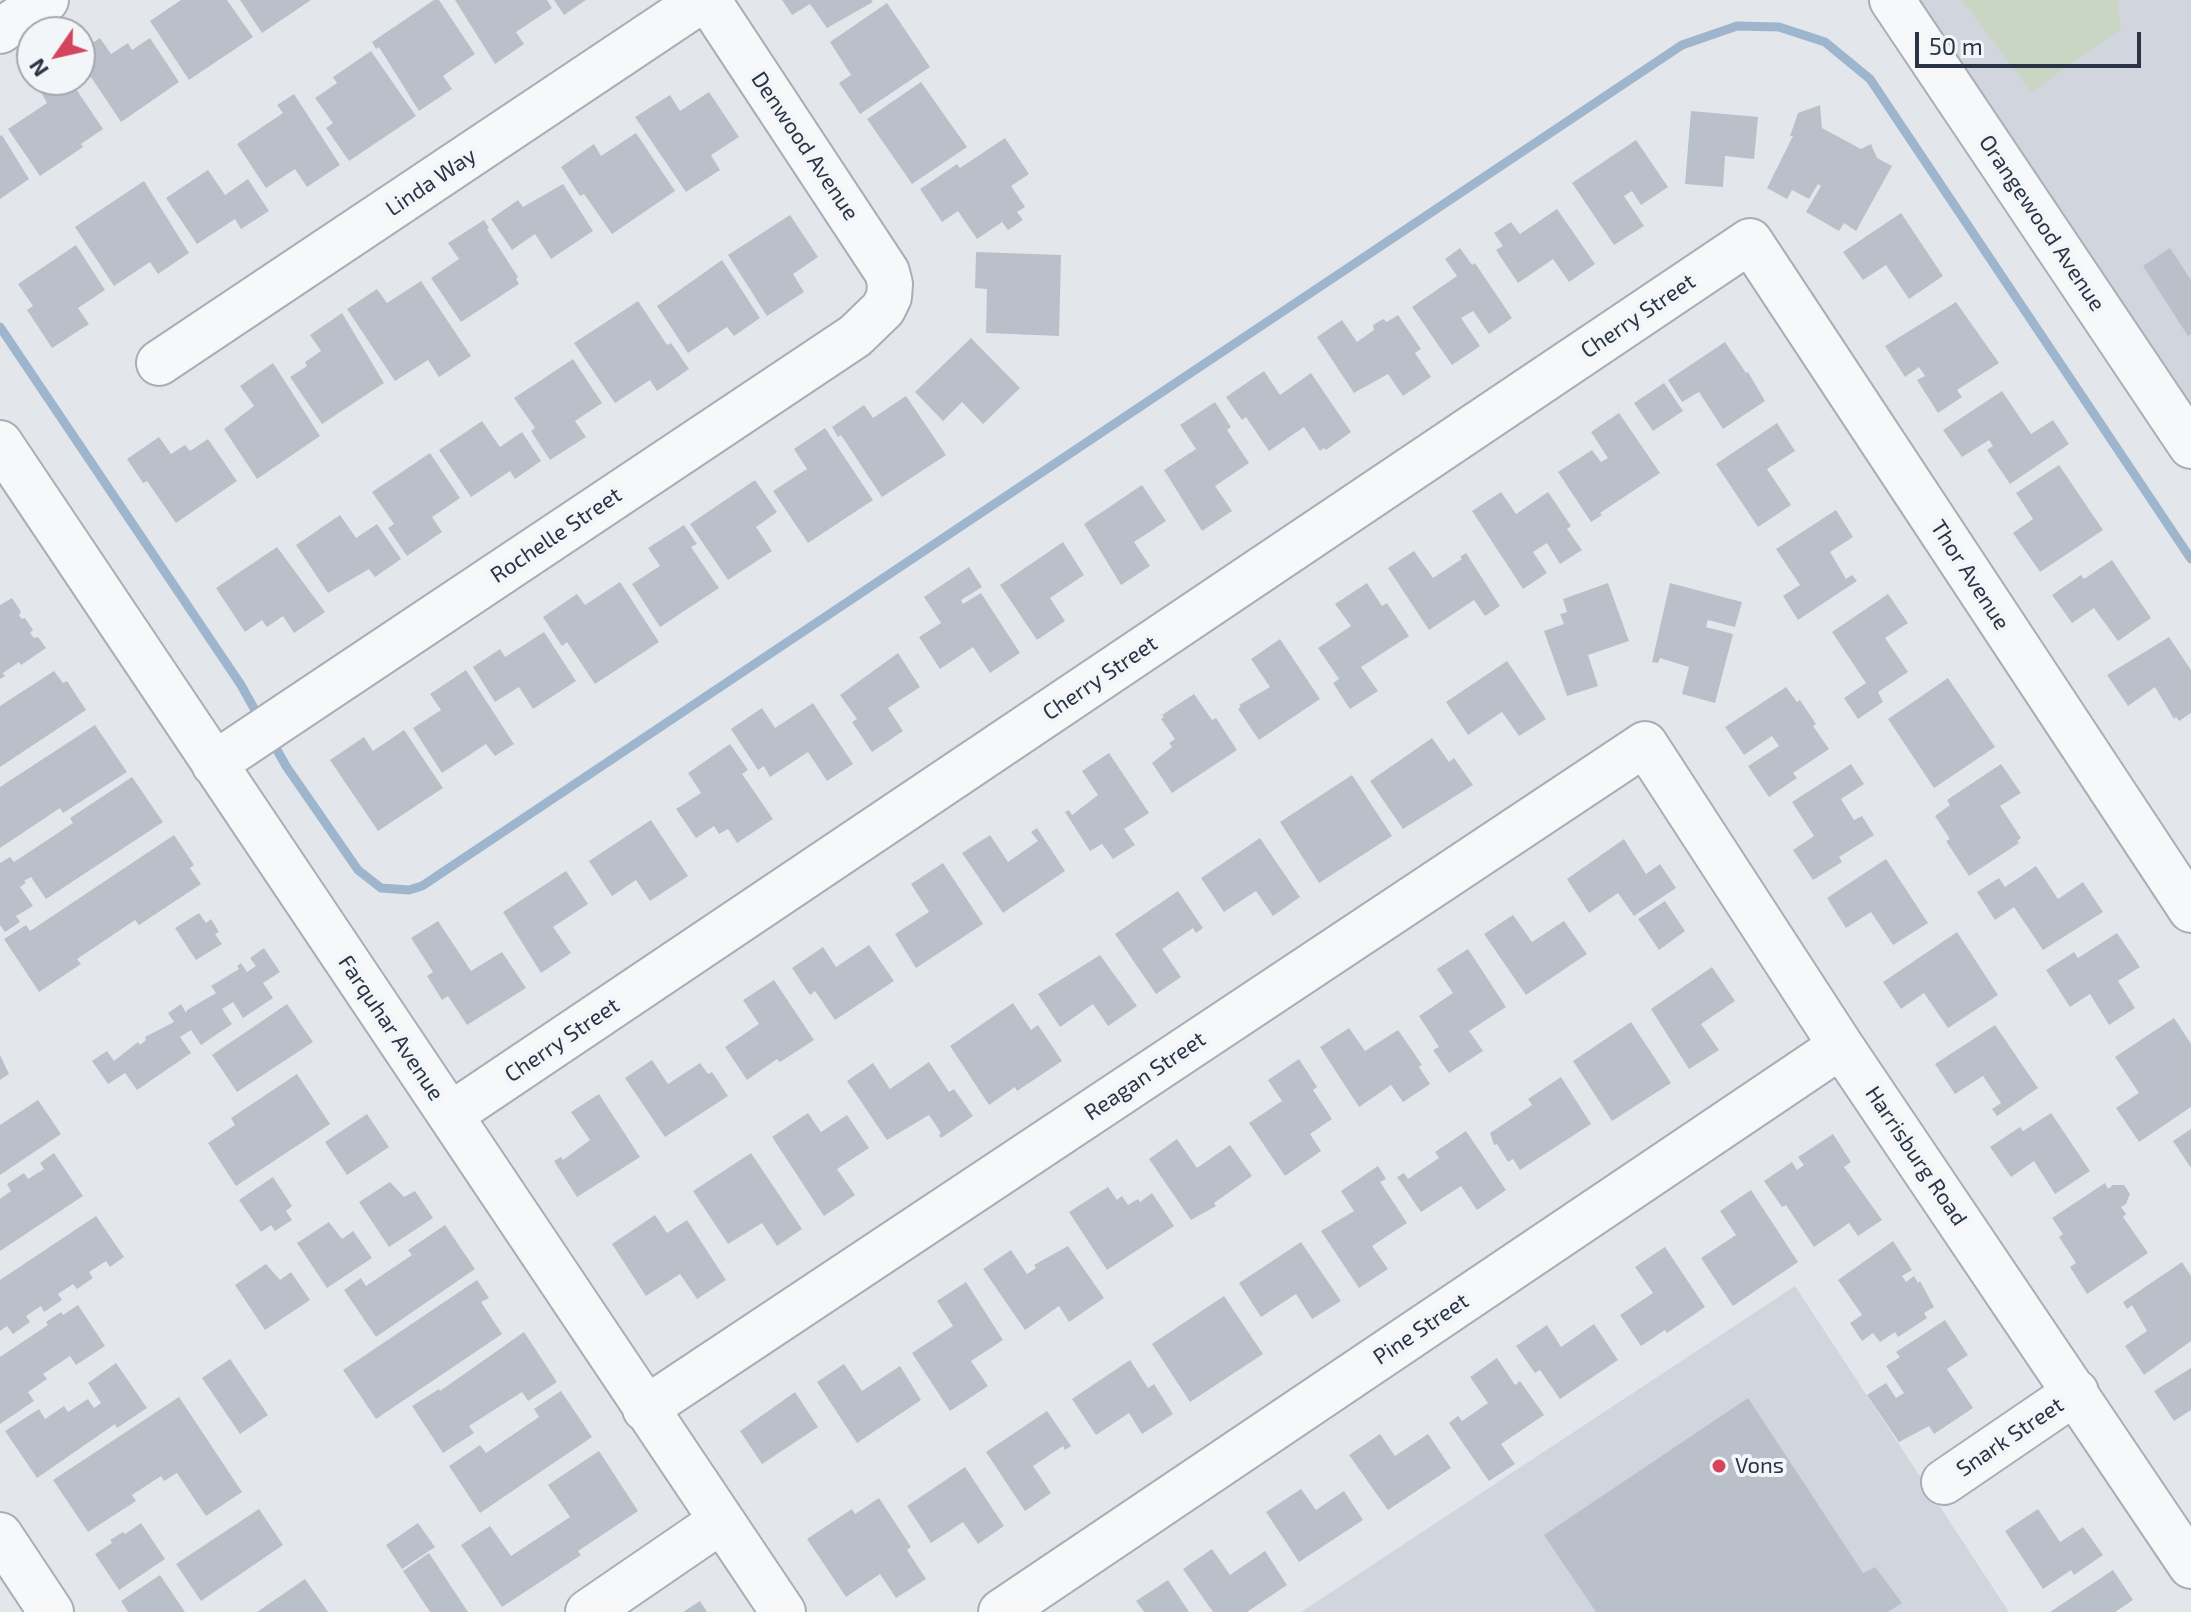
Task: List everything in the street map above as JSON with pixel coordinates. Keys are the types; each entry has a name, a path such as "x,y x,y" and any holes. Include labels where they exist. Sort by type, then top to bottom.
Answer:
{"street":[{"path":"0,31 46,0"},
{"name":"Denwood Avenue","path":"705,0 871,245 899,299"},
{"name":"Linda Way","path":"159,363 705,0"},
{"name":"Orangewood Avenue","path":"1892,0 2191,446"},
{"name":"Thor Avenue","path":"1750,241 2191,910"},
{"name":"Cherry Street","path":"450,1115 1750,241"},
{"name":"Rochelle Street","path":"214,764 855,336 899,299"},
{"name":"Farquhar Avenue","path":"0,443 783,1612"},
{"name":"Harrisburg Road","path":"1645,744 1841,1046 2076,1392 2185,1543"},
{"name":"Reagan Street","path":"645,1409 1645,744"},
{"name":"Pine Street","path":"1001,1612 1841,1046"},
{"name":"Snark Street","path":"1944,1482 2076,1392"},
{"path":"588,1612 721,1521"},
{"path":"0,1535 51,1612"}],"shaded area":[{"path":"1920,0 2191,0 2191,405"},
{"path":"1795,1286 2009,1612 1301,1612"}],"green space":[{"path":"1962,0 2118,0 2121,29 2031,92"}],"building":[{"path":"181,0 227,0 253,37 189,80 150,21"},
{"path":"240,0 311,0 262,33"},
{"path":"434,0 439,0 475,54 443,76 452,89 419,111 379,47 376,49 372,42"},
{"path":"455,0 547,0 552,8 516,32 524,44 495,64"},
{"path":"554,0 586,0 564,15"},
{"path":"782,0 873,2 827,28 810,4 792,15"},
{"path":"887,3 930,67 860,114 839,83 851,75 830,42"},
{"path":"100,38 111,54 128,43 132,50 150,38 179,82 121,122 96,84 96,41"},
{"path":"371,51 416,116 349,161 326,128 333,123 315,98 337,83 333,77"},
{"path":"921,82 967,147 912,184 867,119"},
{"path":"709,92 739,137 711,155 720,170 686,192 635,117 670,95 680,111"},
{"path":"294,94 340,165 307,187 295,169 266,188 237,144 283,113 277,105"},
{"path":"43,96 81,96 103,129 81,144 83,147 40,176 8,129 47,103"},
{"path":"1820,105 1822,128 1861,149 1871,144 1877,158 1892,166 1856,231 1844,223 1839,231 1806,212 1821,186 1818,184 1809,199 1792,190 1787,199 1767,188 1793,136 1790,136 1798,113"},
{"path":"1691,111 1758,117 1754,159 1725,156 1723,187 1685,184"},
{"path":"636,133 675,191 612,234 584,194 580,196 561,167 594,144 601,156"},
{"path":"0,136 29,179 0,199"},
{"path":"1005,138 1029,174 1011,186 1025,207 1017,212 1023,220 1008,230 1002,222 977,239 958,211 942,222 920,189 957,164 960,168"},
{"path":"1636,140 1668,187 1641,205 1632,191 1624,196 1644,226 1614,245 1572,183"},
{"path":"208,170 225,195 248,179 269,211 241,229 235,219 197,244 166,198"},
{"path":"144,181 189,253 158,274 150,262 114,286 75,227"},
{"path":"563,184 593,231 551,259 535,234 512,250 491,219 518,200 523,207"},
{"path":"1557,209 1595,264 1569,282 1553,259 1518,283 1496,250 1503,246 1494,233 1511,222 1520,234"},
{"path":"1901,213 1943,276 1909,299 1886,265 1863,280 1843,252"},
{"path":"790,215 818,257 793,274 804,292 767,316 728,255"},
{"path":"484,220 518,277 519,284 461,322 431,278 459,259 448,243"},
{"path":"76,245 105,290 78,308 89,324 52,348 27,310 33,306 18,284"},
{"path":"1460,248 1472,265 1475,263 1512,318 1489,334 1473,311 1461,318 1480,346 1452,365 1412,307 1457,276 1445,259"},
{"path":"2170,248 2191,280 2191,334 2188,336 2143,266"},
{"path":"976,252 1061,255 1059,336 986,333 987,289 975,288"},
{"path":"722,260 760,318 734,336 727,327 688,353 657,306"},
{"path":"421,281 471,356 439,377 428,360 395,381 347,309 377,289 387,303"},
{"path":"638,301 667,345 671,343 689,369 657,391 650,380 615,403 574,343"},
{"path":"1956,302 1999,363 1957,390 1962,397 1938,413 1917,380 1925,376 1919,367 1905,377 1885,346"},
{"path":"342,313 384,383 322,424 290,377 307,366 305,362 321,351 310,335"},
{"path":"1398,315 1421,349 1415,353 1431,377 1403,396 1388,374 1354,393 1317,337 1342,320 1357,342 1374,330 1373,325 1383,319 1387,322"},
{"path":"971,338 1020,388 983,424 962,402 943,421 915,392"},
{"path":"1725,342 1765,401 1723,429 1699,392 1682,402 1668,380"},
{"path":"573,359 602,403 575,421 586,437 550,460 531,431 535,428 514,398"},
{"path":"273,363 320,436 257,479 224,429 254,406 240,386"},
{"path":"1264,371 1280,395 1311,373 1351,432 1320,451 1304,427 1269,451 1246,417 1242,420 1226,397"},
{"path":"1664,383 1683,411 1653,431 1634,403"},
{"path":"2002,391 2031,434 2053,420 2069,444 2010,484 1987,450 1993,446 1989,440 1962,457 1943,430"},
{"path":"906,396 946,455 882,497 841,435 838,437 832,427 864,405 873,418"},
{"path":"1215,402 1231,427 1227,430 1249,463 1215,486 1232,511 1202,531 1164,470 1196,449 1180,425"},
{"path":"1619,413 1660,473 1591,522 1558,472 1592,450 1601,462 1608,458 1591,432"},
{"path":"482,421 500,447 522,432 541,461 515,479 510,471 471,497 439,450"},
{"path":"1777,423 1795,451 1767,469 1791,505 1758,527 1716,464"},
{"path":"825,428 873,500 808,543 773,491 807,469 794,449"},
{"path":"159,437 171,454 185,445 190,451 208,439 237,481 176,523 147,481 143,483 127,459"},
{"path":"430,453 460,498 432,517 442,532 407,556 388,528 394,524 372,492"},
{"path":"2059,465 2103,530 2040,572 2013,533 2033,519 2016,493"},
{"path":"755,480 777,512 756,527 772,551 728,580 690,524"},
{"path":"1142,485 1166,521 1134,542 1150,566 1121,585 1084,524"},
{"path":"1501,492 1516,514 1548,492 1571,526 1567,529 1582,550 1560,564 1547,543 1533,552 1547,573 1523,589 1472,511"},
{"path":"1836,510 1853,537 1830,552 1846,579 1852,575 1857,581 1798,620 1783,596 1800,585 1776,549"},
{"path":"340,515 356,538 377,524 401,559 375,577 369,569 328,593 296,545"},
{"path":"684,525 697,544 691,547 719,588 660,627 632,584 660,566 648,548"},
{"path":"1063,542 1084,575 1050,598 1065,621 1037,640 1000,585"},
{"path":"277,547 325,612 294,633 283,616 267,627 262,620 245,632 216,588"},
{"path":"1414,551 1433,578 1466,553 1500,606 1485,616 1474,600 1429,630 1388,568"},
{"path":"2112,560 2151,618 2118,641 2094,608 2072,623 2052,595 2081,575 2084,579"},
{"path":"969,567 982,587 961,600 963,604 981,593 1020,653 990,673 973,647 940,669 919,637 941,623 924,597"},
{"path":"620,582 659,642 595,684 567,642 562,646 543,617 577,594 585,605"},
{"path":"1367,583 1382,606 1387,603 1409,636 1361,667 1378,691 1350,709 1333,683 1339,679 1318,648 1351,626 1335,604"},
{"path":"1608,583 1629,641 1588,655 1598,686 1567,696 1544,631 1564,624 1560,614 1567,612 1563,599"},
{"path":"1670,583 1742,602 1735,627 1708,620 1706,627 1733,634 1715,703 1682,694 1689,667 1660,658 1658,663 1652,662"},
{"path":"1888,594 1908,623 1885,638 1908,672 1878,692 1883,702 1858,719 1844,698 1866,683 1832,632"},
{"path":"12,598 21,612 19,615 33,630 30,633 34,638 38,637 46,648 21,665 19,662 3,673 5,676 0,679 0,605"},
{"path":"544,632 576,681 533,709 519,687 495,702 473,667 500,649 505,657"},
{"path":"2169,637 2191,670 2191,713 2179,721 2176,717 2174,719 2155,687 2128,706 2107,675"},
{"path":"1280,639 1320,699 1259,740 1238,709 1241,707 1239,705 1270,687 1251,659"},
{"path":"898,653 920,687 888,708 903,731 872,752 852,722 857,719 840,695"},
{"path":"1507,661 1546,719 1519,736 1502,712 1468,735 1446,702"},
{"path":"466,670 514,744 495,756 486,744 442,773 413,728 441,710 430,694"},
{"path":"54,671 63,683 67,681 86,710 0,767 0,706"},
{"path":"1948,678 1995,747 1934,788 1888,719"},
{"path":"1786,687 1797,702 1800,700 1829,749 1793,773 1797,778 1769,797 1748,766 1779,746 1772,736 1744,755 1725,727"},
{"path":"1194,694 1212,720 1216,718 1237,750 1172,793 1152,763 1172,747 1169,743 1175,739 1161,719 1164,717 1162,715"},
{"path":"813,703 853,764 827,781 808,752 770,777 764,766 758,770 731,729 762,708 775,728"},
{"path":"95,725 127,772 63,813 60,808 0,848 0,787"},
{"path":"404,730 443,788 378,831 330,760 364,737 373,751"},
{"path":"1432,738 1449,762 1454,758 1473,785 1403,829 1370,781"},
{"path":"730,744 748,770 742,774 773,819 737,843 728,829 719,834 714,826 696,838 676,809 701,793 688,773"},
{"path":"1109,753 1149,813 1124,829 1135,845 1113,859 1102,844 1090,851 1065,812 1069,810 1072,815 1098,795 1082,771"},
{"path":"1851,764 1864,784 1841,799 1854,820 1862,816 1874,835 1839,857 1842,862 1813,880 1793,850 1814,836 1792,802"},
{"path":"2001,764 2021,793 2000,806 2021,838 2017,841 2019,843 1969,876 1946,841 1950,839 1935,816 1950,805 1947,800"},
{"path":"1352,775 1392,836 1319,883 1280,822"},
{"path":"132,777 163,822 46,899 31,877 24,881 26,883 20,887 33,906 16,916 20,922 5,932 0,925 0,863 10,857 14,862 73,823 70,818"},
{"path":"651,820 688,876 650,901 636,880 612,896 589,861"},
{"path":"1037,828 1065,871 1003,913 962,853 990,835 1008,862 1038,841 1031,832"},
{"path":"174,835 194,865 190,868 201,884 139,925 135,920 77,959 81,964 39,992 4,939 26,925 30,931"},
{"path":"1260,838 1300,897 1273,916 1256,891 1224,912 1201,878"},
{"path":"1624,839 1646,874 1660,864 1676,888 1634,916 1618,893 1589,913 1567,879"},
{"path":"1886,859 1928,923 1893,945 1871,912 1846,928 1827,898"},
{"path":"943,863 983,924 916,968 895,934 929,912 911,884"},
{"path":"2036,866 2058,899 2083,882 2103,912 2043,950 2014,907 1995,920 1977,892 1999,878 2005,887"},
{"path":"566,871 588,904 553,927 571,953 541,973 503,912"},
{"path":"1178,891 1203,928 1196,933 1193,928 1162,949 1181,977 1156,994 1115,934"},
{"path":"1665,901 1685,931 1659,950 1638,919"},
{"path":"199,913 206,923 211,919 222,944 196,960 175,928"},
{"path":"1513,915 1532,942 1564,921 1587,954 1526,995 1484,934"},
{"path":"438,921 471,971 502,952 526,988 467,1025 448,996 442,1000 427,976 433,972 411,938"},
{"path":"1957,932 1998,995 1948,1028 1924,993 1901,1009 1883,982"},
{"path":"2117,933 2140,967 2118,981 2135,1008 2109,1025 2090,994 2070,1007 2046,970 2074,952 2078,958"},
{"path":"869,945 894,981 835,1020 815,991 810,995 792,968 823,947 836,967"},
{"path":"264,948 280,972 263,983 273,998 243,1018 233,1002 222,1009 232,1024 201,1045 191,1030 180,1037 191,1053 137,1090 125,1073 108,1084 92,1061 107,1051 114,1061 138,1042 140,1045 146,1040 145,1037 174,1022 168,1013 181,1004 186,1013 216,993 211,986 239,969 237,966 241,963 247,972 256,966 250,958"},
{"path":"1468,949 1506,1007 1469,1031 1483,1051 1449,1073 1433,1050 1439,1047 1419,1016 1453,993 1437,969"},
{"path":"1100,955 1137,1006 1108,1026 1093,1004 1060,1027 1038,994"},
{"path":"1712,967 1735,1001 1701,1024 1719,1050 1689,1069 1651,1009"},
{"path":"774,980 814,1040 780,1062 777,1059 747,1080 725,1047 759,1024 743,1000"},
{"path":"1013,1003 1031,1030 1038,1025 1062,1061 1017,1091 1015,1087 989,1105 950,1046"},
{"path":"287,1004 313,1042 237,1092 212,1055"},
{"path":"2174,1018 2191,1044 2191,1107 2139,1142 2116,1108 2139,1093 2115,1057"},
{"path":"1631,1022 1671,1083 1612,1121 1573,1061"},
{"path":"1995,1025 2038,1088 1997,1116 1992,1109 2001,1103 1983,1076 1955,1094 1935,1064"},
{"path":"1349,1028 1365,1051 1398,1030 1422,1065 1419,1067 1430,1084 1403,1102 1391,1085 1359,1107 1320,1047"},
{"path":"0,1055 9,1074 0,1080"},
{"path":"1299,1059 1317,1087 1313,1090 1332,1119 1310,1134 1321,1151 1285,1176 1249,1123 1282,1101 1268,1080"},
{"path":"652,1060 668,1084 700,1063 708,1074 712,1072 728,1096 665,1137 625,1078"},
{"path":"929,1062 949,1092 954,1089 973,1116 941,1138 929,1115 887,1140 847,1081 873,1063 890,1089"},
{"path":"297,1074 330,1124 236,1186 208,1143 235,1125 231,1118"},
{"path":"1561,1077 1591,1124 1520,1170 1513,1159 1508,1162 1497,1144 1494,1145 1490,1133 1532,1105 1528,1099"},
{"path":"599,1094 640,1157 577,1197 554,1161 561,1157 563,1160 590,1140 571,1112"},
{"path":"38,1100 61,1134 0,1175 0,1125"},
{"path":"808,1113 821,1132 847,1115 869,1148 837,1169 855,1195 824,1216 772,1137"},
{"path":"2051,1113 2090,1171 2055,1194 2034,1161 2011,1177 1990,1147 2020,1127 2023,1131"},
{"path":"367,1114 389,1147 347,1175 325,1142"},
{"path":"2191,1129 2191,1168 2173,1141"},
{"path":"1466,1131 1506,1190 1477,1210 1461,1186 1421,1212 1397,1177 1404,1173 1408,1179 1439,1158 1435,1152"},
{"path":"1833,1134 1851,1162 1844,1167 1882,1220 1858,1236 1849,1223 1814,1247 1786,1205 1782,1207 1764,1181 1792,1162 1797,1170 1804,1165 1798,1157"},
{"path":"1177,1139 1197,1168 1230,1145 1252,1176 1214,1203 1216,1206 1191,1220 1149,1159"},
{"path":"54,1153 83,1196 0,1251 0,1199 11,1191 7,1184 24,1173 28,1179 44,1169 40,1163"},
{"path":"751,1153 802,1229 777,1246 762,1223 728,1244 693,1191"},
{"path":"1378,1166 1386,1179 1380,1182 1407,1223 1372,1246 1388,1269 1359,1288 1321,1231 1354,1211 1341,1191"},
{"path":"273,1177 292,1206 286,1211 292,1220 275,1231 271,1225 261,1232 239,1200"},
{"path":"390,1182 404,1197 415,1191 433,1218 389,1247 359,1202"},
{"path":"2105,1183 2108,1189 2113,1185 2124,1185 2130,1194 2126,1204 2121,1207 2126,1214 2123,1217 2148,1253 2087,1294 2070,1267 2076,1263 2059,1237 2063,1234 2052,1218"},
{"path":"1108,1187 1117,1200 1122,1196 1128,1205 1138,1199 1140,1202 1152,1193 1174,1226 1107,1270 1069,1212"},
{"path":"1751,1190 1798,1262 1733,1306 1701,1258 1736,1235 1720,1211"},
{"path":"655,1215 667,1233 687,1220 726,1280 697,1299 680,1274 646,1296 612,1244"},
{"path":"96,1216 124,1257 110,1267 106,1261 89,1272 93,1278 77,1289 73,1284 58,1294 62,1300 44,1312 41,1306 26,1316 30,1322 13,1334 7,1326 0,1331 0,1280"},
{"path":"329,1222 342,1239 353,1231 372,1258 327,1288 297,1243"},
{"path":"445,1225 475,1269 376,1337 344,1290 361,1278 366,1286 412,1255 408,1250"},
{"path":"1893,1241 1912,1270 1902,1276 1906,1282 1914,1276 1918,1283 1920,1281 1934,1307 1924,1313 1927,1318 1898,1337 1895,1332 1880,1342 1873,1333 1862,1341 1850,1323 1862,1315 1838,1280"},
{"path":"1301,1242 1341,1301 1312,1319 1296,1294 1261,1317 1239,1283"},
{"path":"1068,1246 1104,1298 1069,1322 1059,1306 1025,1330 983,1269 1011,1250 1027,1274 1036,1268 1034,1265"},
{"path":"1665,1247 1705,1307 1667,1333 1665,1330 1641,1346 1620,1315 1653,1293 1635,1267"},
{"path":"2182,1262 2191,1276 2191,1341 2144,1375 2125,1346 2147,1331 2132,1305 2127,1309 2123,1302"},
{"path":"266,1264 280,1280 291,1272 310,1300 265,1330 235,1285"},
{"path":"477,1280 489,1298 481,1302 502,1334 376,1419 343,1370"},
{"path":"966,1282 1003,1340 971,1361 988,1386 950,1411 912,1353 953,1326 937,1301"},
{"path":"1224,1296 1263,1354 1190,1402 1152,1344"},
{"path":"78,1305 105,1346 76,1365 70,1356 43,1374 47,1379 28,1392 34,1401 0,1424 0,1357 48,1325 46,1322 61,1312 63,1315"},
{"path":"1945,1320 1968,1355 1947,1369 1973,1408 1934,1434 1929,1426 1899,1442 1867,1395 1886,1383 1896,1398 1904,1393 1886,1366 1900,1357 1896,1352"},
{"path":"1594,1324 1618,1360 1560,1399 1540,1370 1535,1373 1516,1346 1547,1325 1561,1347"},
{"path":"524,1332 557,1382 528,1401 522,1392 469,1426 474,1433 443,1453 412,1406 440,1391"},
{"path":"1497,1358 1515,1385 1520,1381 1544,1415 1501,1444 1515,1464 1489,1481 1449,1423 1458,1416 1462,1421 1488,1403 1470,1377"},
{"path":"230,1359 268,1415 240,1434 202,1378"},
{"path":"1130,1360 1148,1388 1154,1384 1173,1414 1142,1434 1129,1413 1096,1435 1072,1399"},
{"path":"116,1363 147,1408 117,1428 115,1424 37,1478 5,1431 39,1409 45,1419 64,1406 68,1412 88,1399 94,1408 101,1403 88,1383"},
{"path":"844,1364 862,1391 900,1366 921,1400 857,1443 817,1382"},
{"path":"2191,1368 2191,1410 2174,1421 2154,1391"},
{"path":"561,1391 592,1437 480,1513 449,1466 480,1445 486,1453 539,1417 534,1409"},
{"path":"795,1392 818,1427 762,1464 740,1431"},
{"path":"179,1397 242,1492 206,1516 177,1473 164,1481 161,1476 132,1495 136,1501 88,1532 53,1480"},
{"name":"Vons","path":"1748,1398 1863,1573 1875,1567 1902,1603 1888,1612 1596,1612 1544,1535"},
{"path":"1047,1411 1071,1446 1065,1450 1063,1446 1033,1466 1051,1493 1025,1511 986,1452"},
{"path":"1380,1434 1395,1456 1428,1434 1451,1468 1388,1510 1349,1455"},
{"path":"599,1451 638,1511 578,1551 581,1555 502,1607 461,1545 490,1526 511,1556 570,1517 548,1485"},
{"path":"965,1467 1004,1526 978,1544 963,1522 931,1543 907,1506"},
{"path":"1301,1489 1316,1510 1344,1491 1363,1520 1299,1562 1266,1512"},
{"path":"879,1498 911,1547 907,1550 926,1579 896,1598 880,1574 846,1597 807,1539 852,1509 855,1514"},
{"path":"259,1509 283,1545 201,1601 176,1564"},
{"path":"2038,1509 2060,1542 2083,1527 2103,1555 2074,1575 2071,1570 2043,1589 2005,1531"},
{"path":"141,1523 165,1559 119,1590 95,1554 112,1543 110,1540"},
{"path":"418,1523 435,1547 402,1569 386,1545"},
{"path":"1212,1549 1230,1575 1265,1551 1287,1585 1247,1612 1213,1612 1183,1569"},
{"path":"429,1553 468,1612 430,1612 403,1571"},
{"path":"2113,1570 2133,1600 2115,1612 2050,1612"},
{"path":"160,1575 185,1612 128,1612 121,1601"},
{"path":"305,1579 328,1612 257,1612"},
{"path":"1168,1580 1189,1612 1144,1612 1136,1601"},
{"path":"700,1601 707,1612 683,1612"}],"waterway":[{"path":"272,741 358,870 381,888 409,890 422,886 1682,45 1737,26 1779,27 1825,42 1870,79 2191,559"},
{"path":"0,327 241,685 261,721"}],"place":[{"name":"Vons","path":"1719,1466"}]}
